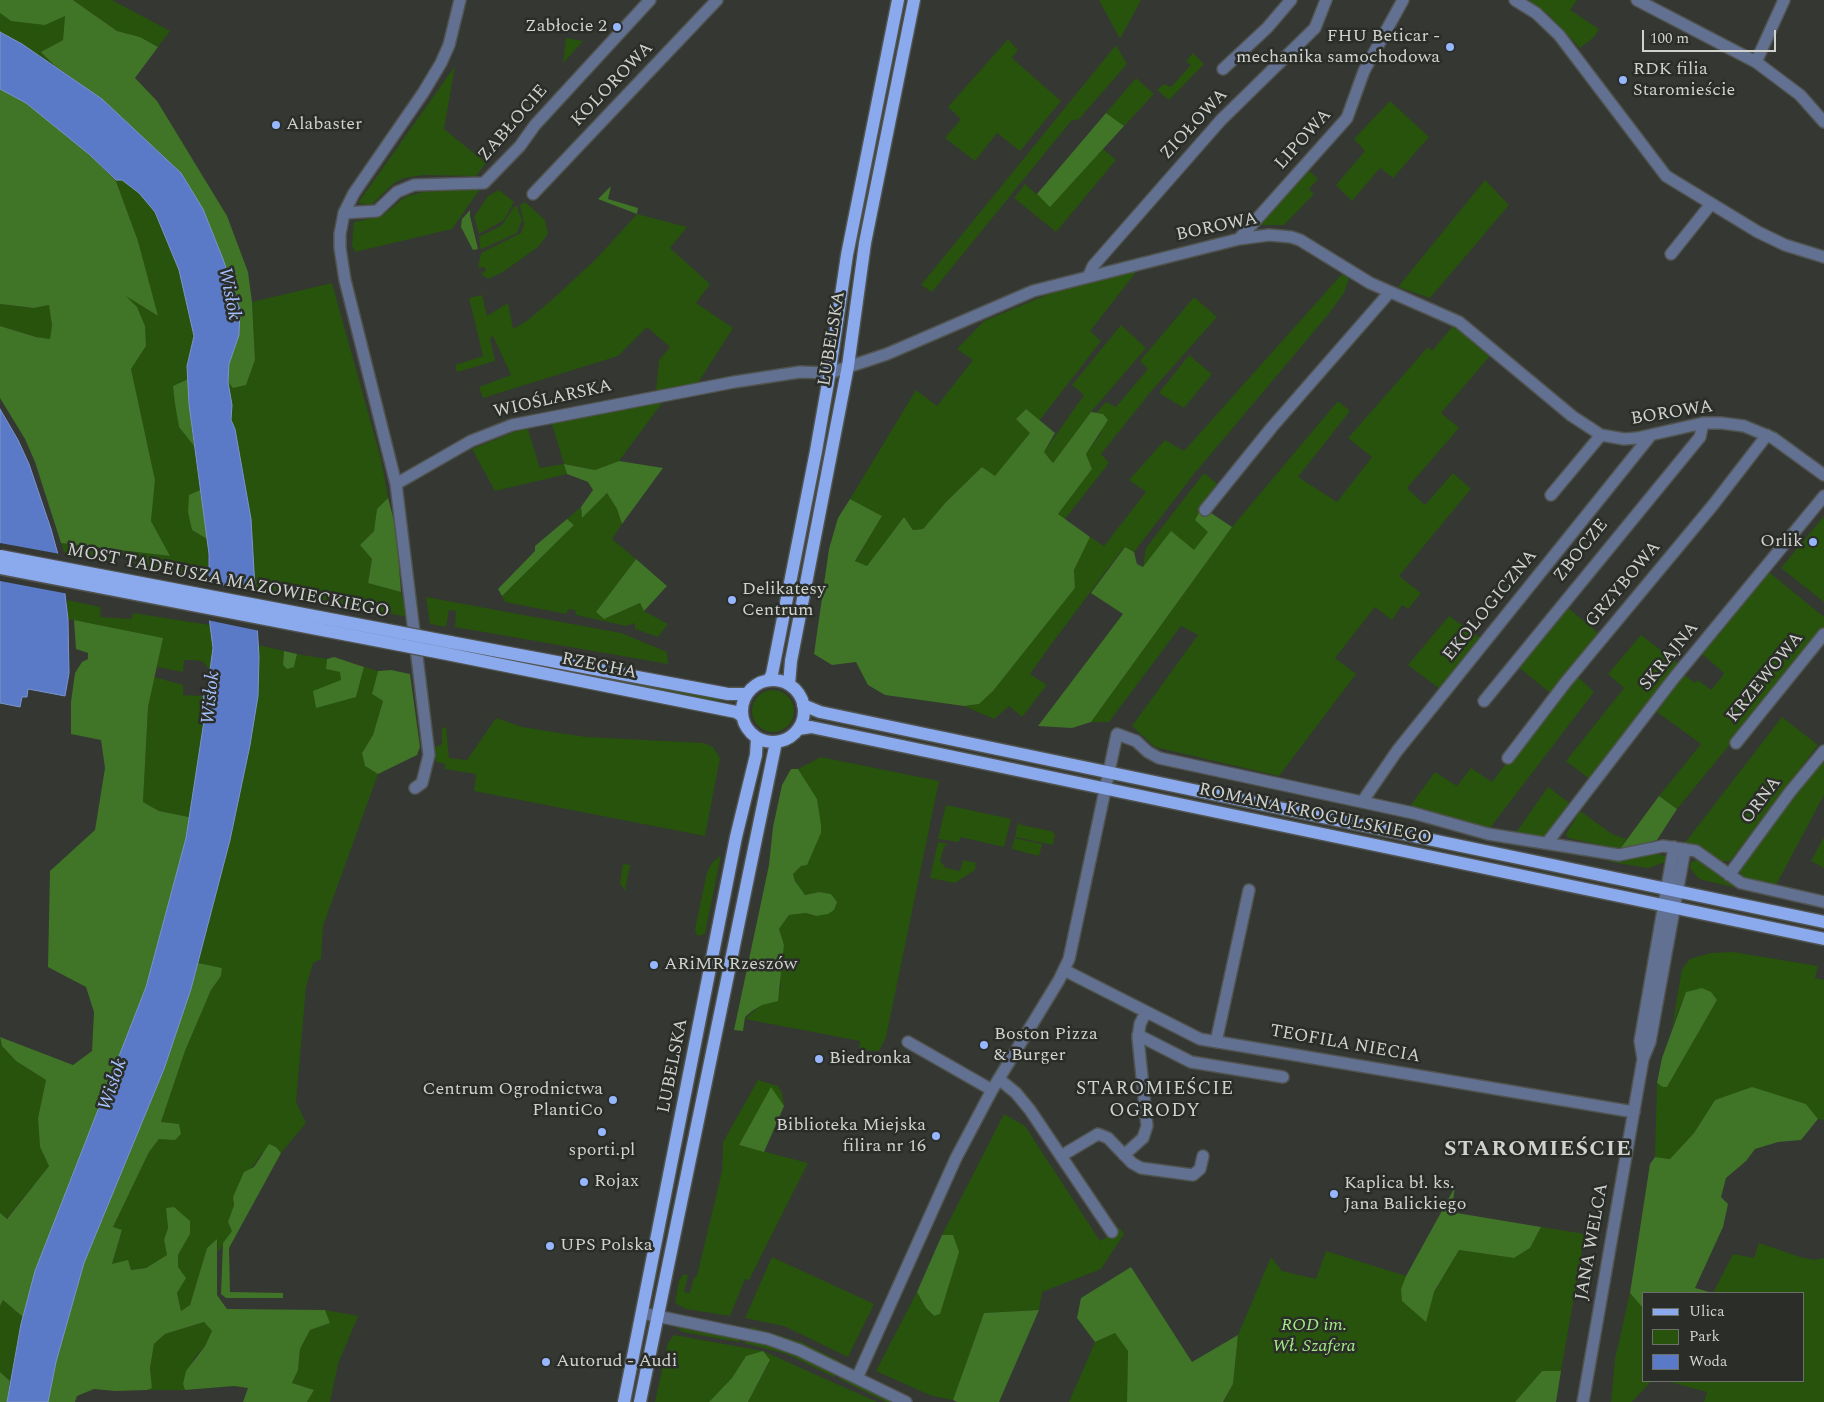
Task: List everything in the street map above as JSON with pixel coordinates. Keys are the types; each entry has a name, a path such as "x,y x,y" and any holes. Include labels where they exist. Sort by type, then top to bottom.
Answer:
{"main road":[{"name":"LUBELSKA","path":"769,680 777,650 830,373 847,256 898,0"},
{"name":"LUBELSKA","path":"789,684 791,661 848,366 865,243 914,0"},
{"name":"MOST TADEUSZA MAZOWIECKIEGO","path":"0,556 448,648"},
{"name":"MOST TADEUSZA MAZOWIECKIEGO","path":"0,568 448,648"},
{"name":"RZECHA","path":"448,648 728,694 746,694"},
{"name":"RZECHA","path":"448,648 736,712 742,716"},
{"path":"769,680 789,684 798,693 803,705 803,716 798,729 787,738 776,742 757,738 746,727 742,716 742,704 746,694 753,686 769,680"},
{"name":"ROMANA KROGULSKIEGO","path":"803,705 814,710 1824,922"},
{"name":"ROMANA KROGULSKIEGO","path":"798,729 812,727 1824,939"},
{"name":"LUBELSKA","path":"624,1402 734,846 756,755 757,738"},
{"name":"LUBELSKA","path":"640,1402 776,742"}],"street":[{"path":"415,788 422,783 430,755 396,484 342,264 340,234 344,213 354,193 377,156 433,78 449,45 460,0"},
{"name":"ZABŁOCIE","path":"344,213 377,211 397,192 414,185 484,183 520,146 534,125 650,0"},
{"name":"KOLOROWA","path":"534,194 717,0"},
{"path":"1223,69 1267,28 1291,0"},
{"name":"ZIOŁOWA","path":"1089,275 1093,266 1221,120 1315,28 1326,0"},
{"name":"LIPOWA","path":"1239,238 1347,118 1364,71 1403,0"},
{"path":"1515,0 1536,14 1559,35 1666,176 1711,204 1785,245 1824,257"},
{"path":"1756,62 1784,0"},
{"path":"1645,2 1756,62 1800,95 1824,122"},
{"path":"1671,254 1711,204"},
{"name":"BOROWA","path":"830,373 887,354 1033,291 1089,275 1239,238 1269,235 1291,237 1311,246 1389,293 1459,322 1572,416 1601,435 1624,439 1703,423 1744,426 1767,435 1824,475"},
{"path":"1206,510 1272,427 1389,293"},
{"name":"WIOŚLARSKA","path":"396,484 457,448 512,425 734,382 800,372 830,373"},
{"name":"ZBOCZE","path":"1484,701 1700,437 1703,423"},
{"path":"1551,495 1601,435"},
{"name":"EKOLOGICZNA","path":"1362,802 1397,751 1651,435"},
{"name":"GRZYBOWA","path":"1508,758 1554,698 1767,435"},
{"name":"SKRAJNA","path":"1548,843 1674,678 1824,496"},
{"name":"KRZEWOWA","path":"1736,743 1824,634"},
{"path":"857,1378 956,1158 992,1090 1064,970 1071,952 1117,734 1136,741 1148,752 1159,758 1447,821 1488,834 1619,855 1653,847 1679,848 1704,855 1747,886 1824,902"},
{"name":"ORNA","path":"1729,874 1790,792 1824,751"},
{"name":"JANA WELCA","path":"1583,1402 1643,1059 1650,1042 1679,848"},
{"path":"1216,1042 1249,890"},
{"name":"TEOFILA NIECIA","path":"1064,970 1189,1035 1216,1042 1634,1112"},
{"path":"1124,1155 1143,1138 1147,1126 1138,1035 1140,1024 1146,1012"},
{"path":"1138,1035 1191,1062 1283,1077"},
{"path":"908,1042 992,1090"},
{"path":"999,1079 1016,1093 1030,1110 1112,1232"},
{"path":"1061,1156 1098,1134 1108,1138 1124,1155 1141,1168 1193,1175 1200,1169 1203,1156"},
{"path":"642,1313 658,1318 768,1338 799,1350 906,1402"}],"green space":[{"path":"0,0 73,0 117,31 140,37 158,47 135,78 157,101 227,216 248,272 252,302 255,360 246,385 233,388 228,382 229,364 239,335 240,310 223,259 203,209 181,173 102,99 55,66 41,52 63,40 65,16 45,25 11,21 0,13"},
{"path":"73,0 112,0 170,31 158,47 140,37 117,31"},
{"path":"1099,0 1141,0 1120,39"},
{"path":"1529,0 1577,0 1570,10 1599,29 1594,37 1580,48 1549,15"},
{"path":"0,13 11,21 65,16 63,40 42,52 55,66 0,32"},
{"path":"566,38 583,41 563,63"},
{"path":"1008,39 1018,50 1012,58 1061,101 1020,151 997,133 975,161 945,138 961,119 948,107"},
{"path":"1116,45 1127,64 1079,119 1071,121 932,292 921,285"},
{"path":"1193,53 1204,64 1169,100 1157,90 1164,84 1171,87 1191,65 1186,61"},
{"path":"455,66 444,129 486,163 476,176 423,175 404,178 394,183 371,205 358,203"},
{"path":"1136,78 1154,94 1124,126 1106,113"},
{"path":"0,89 26,103 90,155 116,181 138,241 158,316 126,296 137,307 145,326 146,346 131,369 155,480 151,521 170,556 61,543 35,462 25,439 0,398 0,326 36,337 50,339 52,325 49,305 34,308 0,304"},
{"path":"1390,101 1429,137 1393,178 1380,168 1352,201 1336,185 1365,151 1354,139"},
{"path":"1106,113 1124,126 1050,207 1037,194"},
{"path":"1103,149 1116,160 1056,232 1014,198 1025,184 1050,206"},
{"path":"1307,169 1318,179 1309,189 1314,194 1284,225 1256,225"},
{"path":"116,180 122,180 139,193 155,212 179,270 188,302 194,336 187,366 188,379 173,386 179,427 194,446 200,490 189,496 192,530 207,539 209,580 135,567 134,555 113,553 112,562 65,555 61,543 169,556 151,521 155,480 131,369 146,346 124,294 157,316 138,241"},
{"path":"1485,180 1509,205 1430,298 1398,287"},
{"path":"611,186 608,199 638,208 637,214 598,199"},
{"path":"480,189 452,229 355,252 352,245 354,222 382,216 405,197 423,192"},
{"path":"499,190 514,202 504,220 479,234 474,217 488,196"},
{"path":"525,202 545,220 548,234 538,247 503,272 488,279 481,274 486,270 484,267 478,268 481,253 521,233 524,224 520,205"},
{"path":"517,206 522,220 517,233 482,249 480,248 479,237 502,225 514,207"},
{"path":"470,210 478,249 473,250 461,227 462,219"},
{"path":"637,214 687,227 670,248 710,284 696,303 733,328 696,386 656,391 659,360 670,347 647,327 618,356 483,398 479,387 511,375 493,336 490,338 495,361 457,372 455,365 483,356 469,298 482,295 487,316 508,303 513,329 528,320 596,259"},
{"path":"1137,271 1090,331 1101,341 1039,421 1026,409 1016,419 1030,433 995,477 982,467 946,502 923,529 913,530 904,517 867,566 855,562 882,516 850,499 916,390 937,406 973,360 957,349 984,321 1049,294"},
{"path":"1342,274 1349,279 1344,293 1327,316 1194,474 1134,552 1124,547 1050,646 1030,674 1047,685 1022,717 1009,706 994,719 964,706 979,704 993,691 1075,588 1074,570 1090,537 1104,546 1146,492 1129,480 1165,440 1184,451"},
{"path":"332,283 381,459 388,498 377,509 374,531 360,545 372,559 368,582 401,592 408,617 255,587 251,519 235,429 231,420 232,405 228,382 233,387 246,385 255,360 252,302"},
{"path":"1194,297 1217,317 1153,389 1101,454 1109,463 1064,520 1058,514 1092,469 1086,454 1101,433 1103,414 1096,413 1106,402 1116,407 1148,369 1140,361"},
{"path":"0,304 33,308 50,305 52,325 50,339 36,337 0,326"},
{"path":"1121,325 1146,348 1091,412 1053,463 1044,452 1084,395 1072,385"},
{"path":"1453,326 1490,356 1441,413 1459,428 1407,488 1425,505 1453,473 1471,489 1399,576 1421,593 1408,609 1402,605 1392,620 1375,607 1335,658 1356,674 1279,776 1155,747 1132,726 1198,635 1181,626 1109,722 1091,722 1232,527 1338,401 1350,411 1298,477 1337,502 1372,457 1348,438 1428,347 1432,351"},
{"path":"1189,355 1212,374 1184,408 1159,393"},
{"path":"188,379 194,446 179,427 173,386"},
{"path":"665,399 619,461 595,470 565,464 567,474 495,491 472,449 527,427 540,468 564,464 551,421"},
{"path":"1026,409 1055,433 1044,452 1053,463 1091,412 1103,414 1108,420 1086,454 1092,469 1058,514 1090,537 1074,570 1075,588 993,691 979,704 964,706 885,695 868,685 856,662 832,665 814,654 829,549 838,518 850,499 882,516 855,561 867,566 904,517 913,530 923,529 946,502 982,467 995,476 1030,433 1016,419"},
{"path":"619,461 663,468 622,524 617,509 607,493 582,518 581,507 593,490 588,482 567,474 564,464 595,470"},
{"path":"1204,473 1220,486 1202,507 1209,532 1194,551 1143,567 1146,548"},
{"path":"200,490 207,539 192,530 188,512 189,495"},
{"path":"607,493 617,509 622,524 612,539 636,559 596,612 604,619 640,603 644,611 668,624 658,637 635,629 635,623 626,626 576,615 575,610 569,609 566,614 505,602 502,596 574,525 567,519 581,507 582,517"},
{"path":"388,498 396,528 401,592 368,583 372,559 360,545 374,531 377,509"},
{"path":"1202,507 1232,527 1091,722 1072,728 1038,726 1123,614 1091,593 1125,547 1134,552 1137,564 1143,567 1171,531 1194,550 1208,532 1195,520"},
{"name":"Orlik","path":"1824,516 1824,602 1781,568"},
{"path":"567,519 574,525 502,596 498,589 535,551 535,546"},
{"path":"636,559 667,586 644,611 640,603 604,619 596,612"},
{"path":"1769,572 1824,617 1824,630 1677,809 1659,796 1701,744 1657,712 1684,675 1695,683 1698,680 1711,690 1721,678 1724,673 1702,654"},
{"path":"426,597 621,633 667,652 668,664 455,627 456,611 449,610 446,627 430,624"},
{"path":"67,600 100,607 101,617 131,619 133,613 210,625 213,648 210,670 202,661 193,660 184,660 183,672 157,667 162,638 68,619"},
{"path":"1561,602 1604,638 1575,674 1594,692 1490,828 1410,806 1435,772 1457,786 1471,768 1492,782 1533,728 1553,695 1512,662"},
{"path":"1449,616 1482,639 1440,689 1408,665"},
{"path":"74,620 163,638 148,707 143,802 159,811 189,817 186,838 146,987 35,1271 23,1317 3,1300 0,1306 0,1213 7,1219 49,1166 40,1147 38,1118 46,1080 16,1061 2,1046 0,1037 73,1065 92,1051 94,1012 86,987 48,967 50,871 95,830 105,768 101,740 71,734 71,702 75,673 82,662 88,659 88,653 76,649"},
{"path":"1641,635 1679,664 1591,780 1566,761 1624,688 1608,674"},
{"path":"259,645 284,651 283,665 294,667 297,654 327,659 327,669 340,672 342,681 356,697 364,667 378,671 372,694 383,701 373,735 362,753 365,766 378,774 323,926 321,959 313,963 306,987 296,1102 306,1123 281,1153 276,1147 261,1154 233,1197 234,1205 228,1222 233,1231 218,1252 217,1239 207,1248 190,1305 181,1312 177,1293 178,1255 190,1234 166,1208 168,1228 164,1240 167,1255 146,1268 130,1270 112,1264 122,1231 113,1227 149,1152 159,1139 161,1122 185,1051 211,990 221,976 222,968 198,963 230,840 250,745 258,696"},
{"path":"444,648 719,697 718,704"},
{"path":"284,651 297,654 294,667 287,669 283,665"},
{"path":"334,657 364,667 356,697 316,708 313,691 341,680 340,672 326,669 327,659"},
{"path":"391,670 410,674 420,747 417,755 378,774 365,766 362,753 373,735 383,701 372,694 378,671"},
{"path":"154,677 183,685 183,695 203,696 206,708 189,817 159,811 143,802 148,707"},
{"path":"773,690 788,696 794,711 788,726 773,732 758,726 752,711 758,696"},
{"path":"1782,717 1818,745 1730,861 1721,861 1699,846 1684,844"},
{"path":"496,718 522,727 586,737 704,743 713,747 720,758 705,836 474,791 476,774 445,769 445,764 436,762 434,748 442,744 442,728 446,727 449,758 467,760"},
{"path":"821,757 939,781 886,1037 879,1051 859,1050 860,1041 745,1019 781,988 780,978 784,946 779,929 789,915 806,913 816,916 837,902 831,894 819,892 805,895 800,892 793,874 801,866 810,789 798,769"},
{"path":"1824,760 1824,795 1776,885 1743,878 1740,870 1754,847"},
{"path":"791,769 798,769 817,799 821,825 821,833 807,865 801,866 793,874 795,881 805,895 819,892 831,894 837,902 834,910 828,914 816,916 806,913 789,915 779,929 784,945 778,1001 762,1005 752,1011 745,1017 743,1031 734,1030 769,865 773,827 782,785"},
{"path":"1548,787 1571,804 1546,836 1540,839 1515,834"},
{"path":"1659,796 1677,809 1657,840 1630,849 1620,849"},
{"path":"946,805 1011,819 1004,847 960,837 959,842 938,839"},
{"path":"1580,811 1612,834 1626,839 1620,849 1568,838 1566,834"},
{"path":"1018,822 1021,825 1051,831 1055,834 1053,845 1015,837"},
{"path":"1824,837 1824,868 1811,861"},
{"path":"1014,838 1042,844 1039,856 1012,849"},
{"path":"938,842 948,844 944,847 940,861 946,868 960,871 963,860 976,863 975,870 955,883 930,878"},
{"path":"1657,851 1657,854 1665,856 1666,862 1648,868 1611,862 1604,857 1633,859"},
{"path":"721,855 705,934 697,936 695,929 707,872 712,863"},
{"path":"1697,857 1726,880 1741,889 1699,879 1690,868 1691,862 1696,860"},
{"path":"623,864 630,865 625,891 620,883"},
{"path":"1733,952 1818,966 1815,978 1824,980 1824,1120 1818,1119 1806,1104 1785,1098 1715,1100 1694,1133 1670,1159 1655,1157 1657,1083 1667,1087 1717,1000 1686,992 1672,1027 1682,969 1690,959 1711,953"},
{"path":"198,963 222,968 221,976 211,990 185,1051 161,1122 179,1124 181,1134 175,1140 159,1139 149,1152 113,1227 122,1230 112,1264 128,1260 131,1270 146,1268 167,1255 164,1240 168,1228 166,1208 174,1207 190,1221 190,1234 178,1255 178,1267 186,1278 177,1293 181,1311 190,1305 207,1248 217,1239 217,1295 227,1309 325,1310 330,1323 310,1330 300,1349 298,1370 292,1383 314,1390 307,1402 243,1402 248,1388 234,1386 185,1390 183,1384 186,1371 205,1346 212,1331 204,1322 165,1334 154,1344 150,1368 152,1388 147,1390 115,1391 94,1389 77,1396 75,1402 48,1402 56,1362 84,1263 164,1069"},
{"path":"1702,988 1711,992 1717,1000 1667,1087 1663,1087 1657,1083 1662,1058 1686,992"},
{"path":"0,1039 2,1046 16,1061 46,1080 38,1118 40,1147 49,1166 6,1219 0,1213"},
{"path":"758,1080 778,1086 782,1093 784,1106 771,1088 739,1145 808,1163 749,1280 745,1279 730,1316 686,1309 675,1303 679,1281 683,1275 688,1275 684,1292 690,1293 694,1278 697,1276 722,1171 723,1142"},
{"path":"771,1087 784,1106 764,1152 739,1145"},
{"path":"1752,1087 1806,1104 1818,1119 1801,1140 1778,1142 1755,1149 1746,1161 1726,1178 1721,1197 1728,1204 1723,1227 1695,1288 1709,1292 1642,1292 1642,1307 1630,1293 1650,1164 1655,1157 1670,1159 1694,1133 1715,1100"},
{"path":"1004,1114 1025,1126 1100,1241 1120,1228 1124,1234 1101,1269 1042,1292 1039,1310 984,1313 953,1400 932,1396 876,1371 917,1292 933,1316 940,1314 953,1235 942,1235"},
{"path":"269,1144 276,1147 281,1153 229,1248 230,1292 283,1293 283,1298 226,1298 221,1294 223,1243 232,1231 228,1222 234,1205 233,1197 244,1172 254,1167"},
{"path":"1455,1187 1451,1212 1541,1227 1530,1248 1514,1258 1459,1250 1434,1292 1426,1322 1402,1301 1401,1289 1406,1276"},
{"name":"ROD im. Wł. Szafera","path":"1541,1227 1585,1234 1561,1371 1542,1371 1515,1402 1224,1402 1233,1384 1238,1335 1271,1257 1282,1271 1316,1279 1326,1251 1406,1276 1434,1293 1459,1250 1514,1258 1530,1248"},
{"path":"942,1235 953,1235 959,1252 940,1314 934,1316 926,1308 917,1292"},
{"path":"1759,1243 1800,1257 1814,1260 1824,1258 1824,1402 1704,1402 1707,1392 1670,1382 1804,1382 1804,1292 1714,1292 1733,1254 1754,1258"},
{"path":"772,1257 874,1304 848,1357 784,1326 745,1318"},
{"path":"1131,1267 1192,1362 1238,1335 1233,1384 1223,1402 1127,1402 1128,1351 1115,1333 1095,1342 1077,1318 1081,1298"},
{"path":"1630,1293 1642,1307 1642,1382 1650,1382 1632,1402 1611,1402 1615,1359"},
{"path":"3,1300 23,1317 10,1381 0,1372 0,1306"},
{"path":"325,1310 358,1316 338,1364 330,1402 307,1402 314,1390 292,1383 298,1370 300,1349 310,1330 330,1323"},
{"path":"1039,1310 999,1402 957,1402 953,1400 984,1313"},
{"path":"204,1322 212,1331 205,1346 194,1358 183,1384 185,1390 147,1390 152,1387 150,1368 154,1344 165,1334"},
{"path":"676,1327 741,1338 739,1342 683,1332"},
{"path":"751,1327 801,1342 841,1362 840,1366 750,1331"},
{"path":"1115,1333 1128,1351 1127,1402 1069,1402 1095,1342"},
{"path":"674,1335 763,1351 877,1402 748,1402 770,1361 746,1356 732,1378 709,1402 655,1402 668,1343"},
{"path":"746,1339 788,1351 836,1373 834,1377 787,1354 744,1343"},
{"path":"763,1351 770,1360 748,1402 709,1402 732,1378 746,1356"},
{"path":"1542,1371 1561,1371 1556,1402 1515,1402"},
{"path":"0,1372 10,1381 7,1402 0,1402"},
{"path":"841,1375 895,1402 886,1402 839,1379"}],"water":[{"name":"Wisłok","path":"0,32 22,44 102,99 181,173 203,209 223,259 240,310 239,335 229,364 228,382 232,405 231,420 235,429 251,519 259,657 258,696 250,745 230,840 191,989 164,1069 84,1263 56,1362 48,1402 7,1402 21,1324 35,1271 146,987 186,838 206,708 203,696 212,696 213,674 210,670 213,648 209,617 209,554 189,404 187,366 194,336 179,270 155,212 139,193 122,180 116,180 90,155 26,103 0,89"},
{"path":"0,409 29,464 51,529 62,569 68,619 69,673 65,696 28,689 27,697 22,697 20,707 0,703"}],"pier":[{"path":"0,543 60,554 69,594 0,581"},
{"path":"206,582 257,592 260,631 207,620"}],"place":[{"name":"Zabłocie 2","path":"617,27"},
{"name":"FHU Beticar - mechanika samochodowa","path":"1450,47"},
{"name":"RDK filia Staromieście","path":"1623,80"},
{"name":"Alabaster","path":"276,125"},
{"name":"Orlik","path":"1813,542"},
{"name":"Delikatesy Centrum","path":"732,600"},
{"name":"ARiMR Rzeszów","path":"654,965"},
{"name":"Boston Pizza & Burger","path":"984,1045"},
{"name":"Biedronka","path":"819,1059"},
{"name":"Centrum Ogrodnictwa PlantiCo","path":"613,1100"},
{"name":"sporti.pl","path":"602,1132"},
{"name":"Biblioteka Miejska filira nr 16","path":"936,1136"},
{"name":"Rojax","path":"584,1182"},
{"name":"Kaplica bł. ks. Jana Balickiego","path":"1334,1194"},
{"name":"UPS Polska","path":"550,1246"},
{"name":"Autorud - Audi","path":"546,1362"}],"district":[{"name":"STAROMIEŚCIE OGRODY","path":"1155,1101"},
{"name":"STAROMIEŚCIE","path":"1538,1151"}]}
